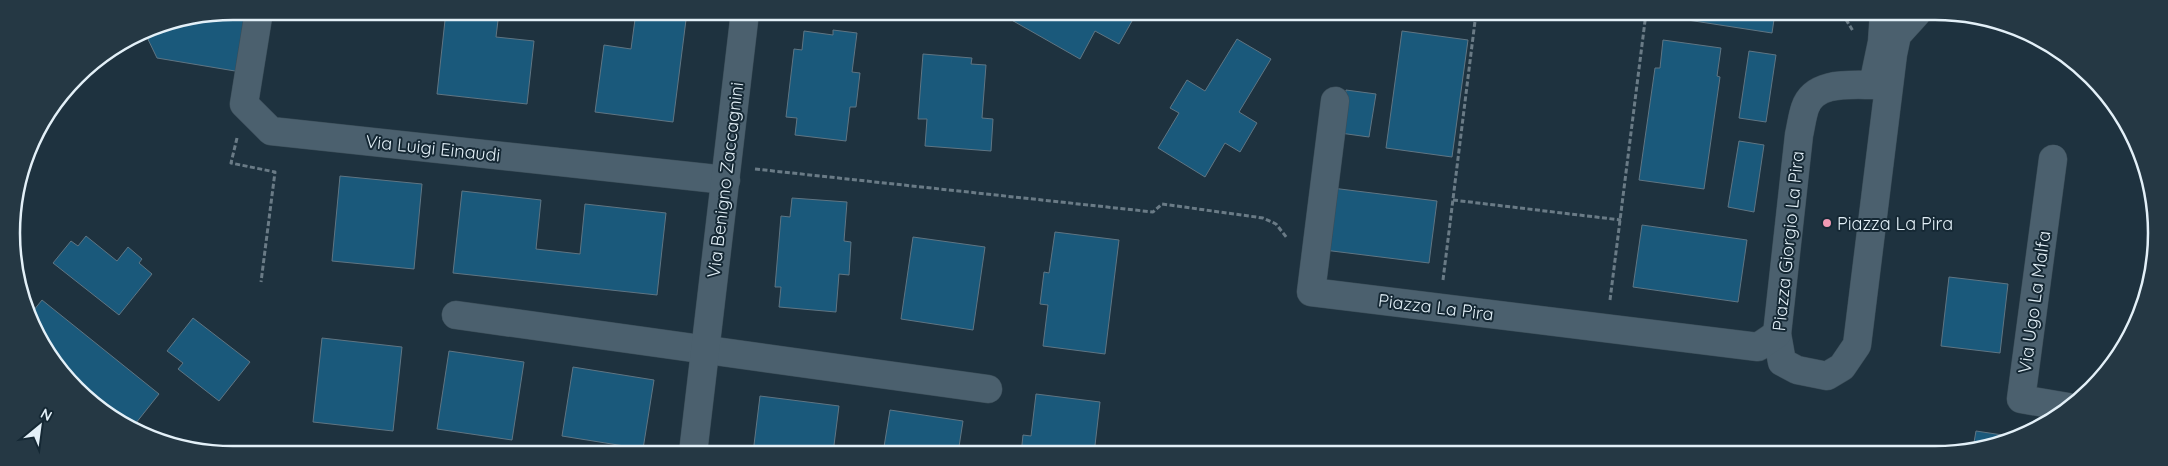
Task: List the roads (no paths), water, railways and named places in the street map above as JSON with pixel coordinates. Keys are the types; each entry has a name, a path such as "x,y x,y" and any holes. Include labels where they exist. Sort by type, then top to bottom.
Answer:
{"street":[{"name":"Via Luigi Einaudi","path":"258,20 244,104 271,131 726,173"},
{"name":"Via Benigno Zaccagnini","path":"694,446 744,20"},
{"name":"Piazza Giorgio La Pira","path":"1884,20 1882,42 1873,85 1844,85 1821,89 1805,106 1767,340 1782,362 1797,370 1828,376 1842,367 1857,345 1893,54 1897,35 1911,20"},
{"name":"Piazza La Pira","path":"1335,101 1311,292 1606,328 1767,340"},
{"name":"Via Ugo La Malfa","path":"2053,159 2021,399 2060,406"},
{"path":"456,314 988,389"}],"place":[{"name":"Piazza La Pira","path":"1827,223"}]}
